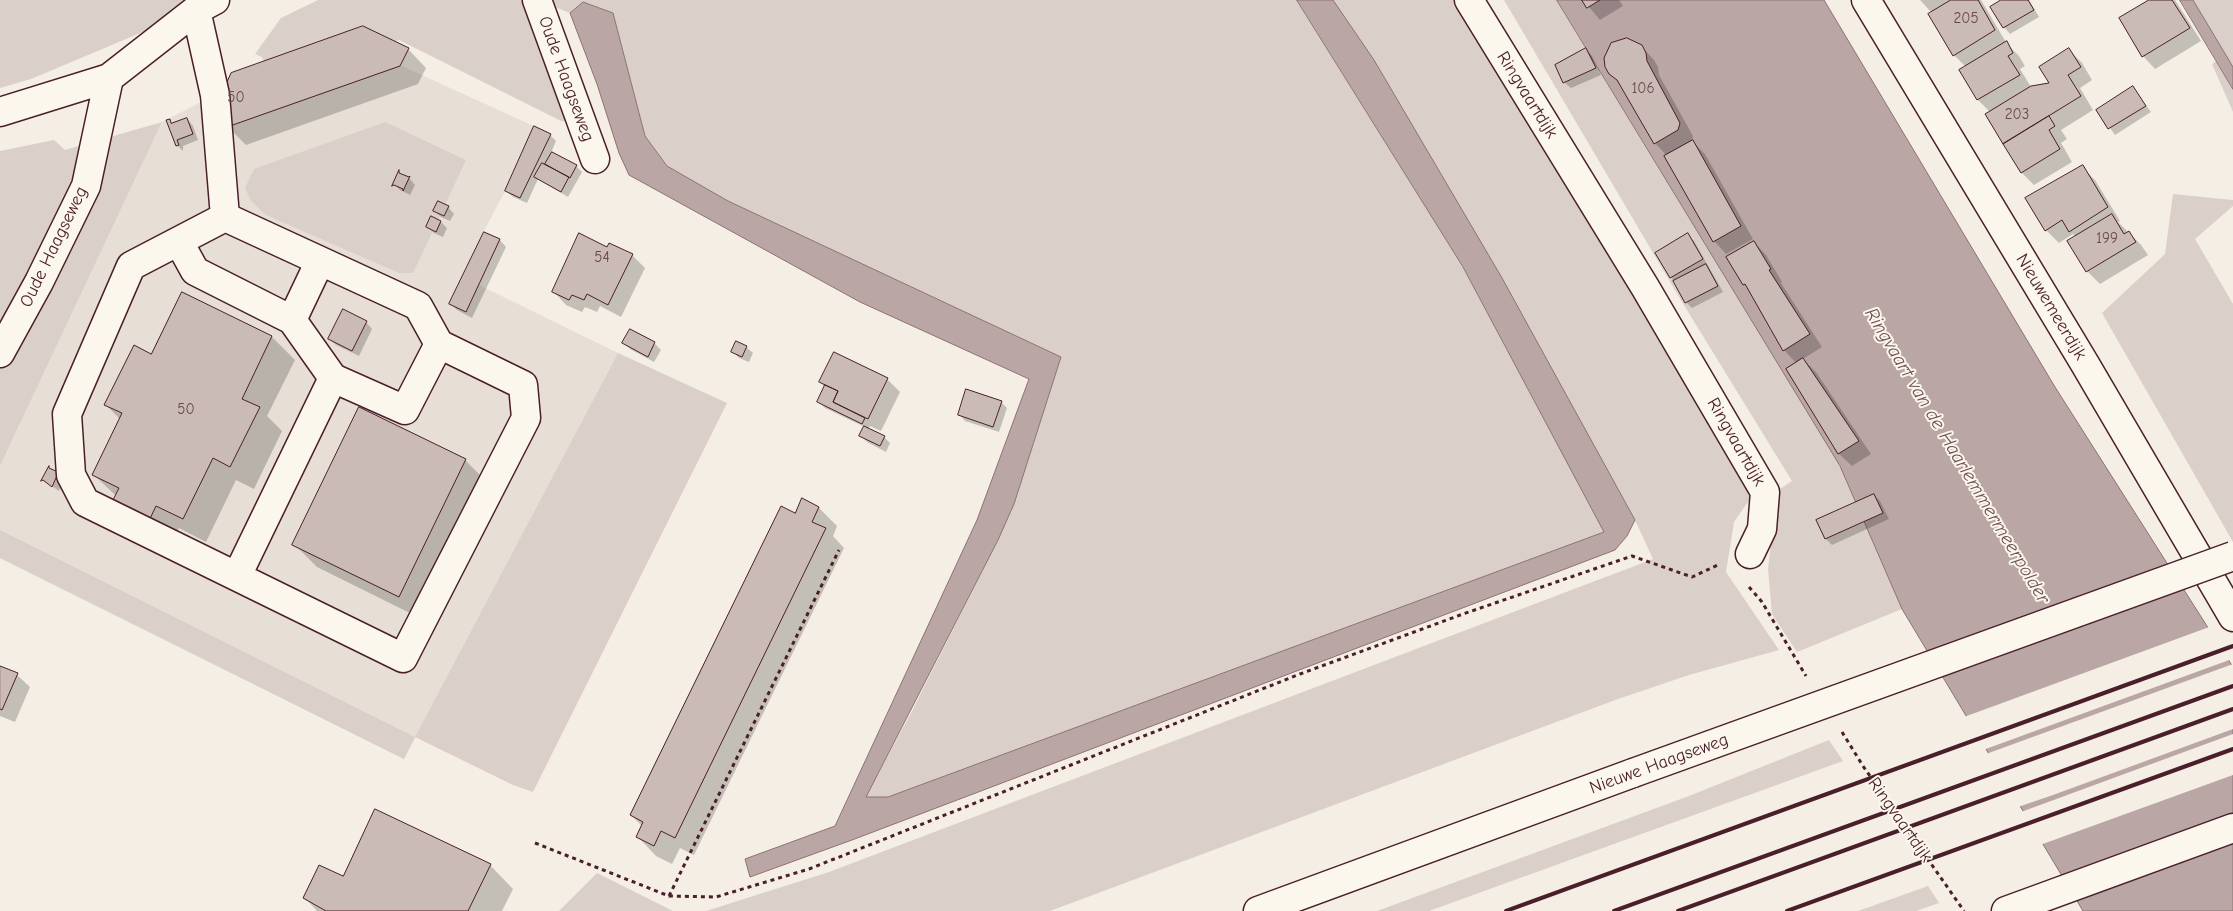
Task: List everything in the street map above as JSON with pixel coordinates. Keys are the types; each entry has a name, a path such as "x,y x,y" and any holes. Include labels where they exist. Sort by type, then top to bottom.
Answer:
{"main road":[{"name":"Oude Haagseweg","path":"537,0 595,159"},
{"name":"Ringvaartdijk","path":"1470,0 1645,288 1765,492 1762,529 1750,554"},
{"name":"Nieuwemeerdijk","path":"1866,0 2085,364 2233,617"},
{"path":"0,112 109,78 206,5"},
{"path":"206,5 225,217"},
{"name":"Oude Haagseweg","path":"0,353 39,282 86,186 109,78"},
{"path":"225,217 418,306 440,344 523,385 526,418 403,658 86,502 71,475 67,414 131,266 225,217"},
{"path":"179,242 195,271 292,320 334,378 405,410 440,344"},
{"path":"292,320 320,261"},
{"path":"237,576 334,378"},
{"name":"Nieuwe Haagseweg","path":"1258,911 2233,556"},
{"path":"2006,911 2233,828"}],"path":[{"path":"669,896 839,550"},
{"path":"535,843 669,896 716,897 809,869 1300,674 1463,614 1632,556 1692,577 1750,554 1746,583 1762,602 1812,684"},
{"name":"Ringvaartdijk","path":"1837,725 1863,766 1964,911"}],"shaded area":[{"path":"0,0 193,0 157,26 31,79 0,88"},
{"path":"318,0 540,0 581,122 561,121 399,40 272,88 262,57 255,54 281,18"},
{"path":"550,0 1297,0 1463,267 1605,532 888,797 865,798 910,715 998,540 1014,504 1061,357 728,201 667,166 645,136 613,13 583,2 570,13 552,6"},
{"path":"1333,0 1462,0 1754,493 1734,522 1726,572 1779,650 1689,675 1618,699 1050,911 706,911 829,872 1653,559 1635,520 1374,60"},
{"path":"1504,0 1557,0 1840,466 1902,609 1797,652 1772,614 1768,569 1777,491 1792,481 1682,302"},
{"path":"2193,0 2233,0 2233,67"},
{"path":"2216,61 2233,89 2233,112 2212,64"},
{"path":"400,65 551,134 520,198 505,191 484,231 500,239 479,285 618,353 404,759 0,558 0,466 162,122 215,95 232,73"},
{"path":"162,122 0,466 0,151 54,140 65,150"},
{"path":"385,122 466,160 413,273 399,273 266,215 251,201 245,188 254,169"},
{"path":"2173,194 2233,200 2233,206 2195,239 2233,304 2233,542 2102,313 2165,254"},
{"path":"618,353 727,403 533,792 513,785 415,737"},
{"path":"0,530 415,737 404,759 0,558"},
{"path":"1829,740 1843,761 1429,911 1377,911 1689,796"},
{"path":"597,873 673,911 559,911"},
{"path":"1928,886 1939,903 1916,911 1858,911"}],"water":[{"path":"1297,0 1333,0 1374,60 1502,278 1635,520 1627,536 1615,550 750,877 745,859 835,826 977,520 1029,379 860,302 629,175 619,153 597,84 570,13 583,2 613,13 645,136 667,166 728,201 1061,357 1014,504 998,540 866,797 888,797 1604,532 1463,267"},
{"name":"Ringvaart van de Haarlemmermeerpolder","path":"1557,0 1824,0 2055,387 2233,667 2233,911 2083,911 1902,609 1840,466"},
{"path":"2180,0 2193,0 2233,67 2233,89"}],"pier":[{"path":"2212,626 2232,659 1983,750 1964,717"},
{"path":"2233,664 2233,729 2053,795 2018,807 1986,754"},
{"path":"2233,734 2233,775 2040,845 2021,812"}],"building":[{"path":"1582,0 1600,0 1587,8"},
{"path":"1951,0 1978,0 1995,30 1953,56 1928,14"},
{"path":"2001,0 2028,0 2034,10 2003,28 1990,7"},
{"path":"2149,0 2172,0 2190,28 2142,57 2119,18"},
{"path":"363,26 409,48 400,66 227,127 218,102 231,73"},
{"path":"1627,38 1642,45 1647,61 1680,123 1678,130 1654,144 1617,80 1609,74 1605,67 1604,58 1611,43"},
{"path":"2007,41 2013,53 2008,56 2020,75 1977,100 1959,70"},
{"path":"1586,48 1596,68 1563,83 1555,65"},
{"path":"2069,48 2081,67 2068,75 2081,96 2003,144 1985,114 2031,86 2049,83 2039,67"},
{"path":"2133,86 2146,106 2108,129 2096,110"},
{"path":"2049,116 2055,126 2049,130 2060,149 2021,173 2003,144"},
{"path":"187,118 193,134 177,140 179,145 176,146 166,120 170,119 171,123"},
{"path":"534,126 551,134 520,198 505,191"},
{"path":"1693,140 1741,226 1713,242 1664,156"},
{"path":"552,152 577,165 570,178 545,164"},
{"path":"542,163 569,177 561,192 534,177"},
{"path":"2083,165 2108,207 2069,232 2062,220 2045,231 2025,198"},
{"path":"399,170 399,173 410,176 403,191 403,189 392,186"},
{"path":"438,201 449,206 444,216 433,211"},
{"path":"2112,214 2124,234 2129,231 2136,242 2086,272 2067,241"},
{"path":"431,216 441,221 436,232 426,227"},
{"path":"484,232 500,239 466,312 449,304"},
{"path":"579,233 607,247 609,243 633,254 608,305 587,294 584,300 572,295 569,300 552,292"},
{"path":"1688,233 1703,259 1670,278 1655,253"},
{"path":"1754,241 1771,269 1769,270 1810,334 1783,351 1745,284 1743,285 1726,257"},
{"path":"1706,264 1718,286 1685,303 1673,281"},
{"path":"182,292 272,336 242,399 260,407 230,467 213,458 183,519 156,506 147,525 110,506 119,488 92,475 122,413 104,405 134,345 151,354"},
{"path":"343,309 367,321 352,351 328,339"},
{"path":"630,329 655,342 648,357 622,343"},
{"path":"736,341 747,346 742,357 731,352"},
{"path":"834,352 888,378 868,419 833,402 838,391 819,382"},
{"path":"1803,358 1859,441 1838,454 1786,369"},
{"path":"825,385 838,391 833,402 865,418 862,424 817,402"},
{"path":"966,389 1002,401 993,427 958,415"},
{"path":"359,407 466,459 399,597 292,545"},
{"path":"864,426 885,436 880,446 859,436"},
{"path":"49,466 49,468 59,471 52,487 43,480 41,481"},
{"path":"1874,494 1883,513 1825,539 1816,520"},
{"path":"802,498 819,507 812,522 826,528 675,838 661,831 654,846 636,837 643,822 630,815 781,506 795,513"},
{"path":"0,666 18,673 2,710 0,709"},
{"path":"375,809 491,864 468,911 326,911 303,898 319,865 343,876"}],"railway":[{"path":"1506,911 2233,646"},
{"path":"1614,911 2233,686"},
{"path":"1678,911 2233,709"},
{"path":"1787,911 2233,749"}]}
